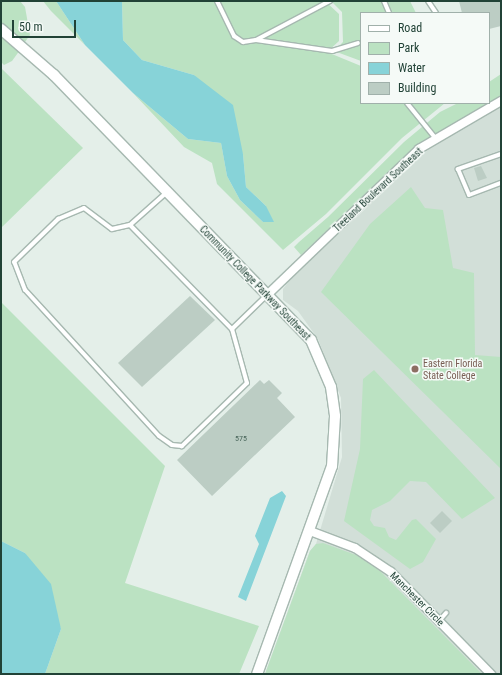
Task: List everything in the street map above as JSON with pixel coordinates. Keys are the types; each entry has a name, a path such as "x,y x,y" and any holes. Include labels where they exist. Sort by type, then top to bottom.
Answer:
{"street":[{"name":"Community College Parkway Southeast","path":"1,29 54,75 311,340 331,387 335,416 333,458 310,531 257,674"},
{"name":"Treeland Boulevard Southeast","path":"267,295 419,149 488,106 501,101"},
{"name":"Manchester Circle","path":"310,531 355,548 391,572 491,674"}],"lane":[{"path":"217,1 234,36 243,42 256,40 332,51 360,44"},
{"path":"256,40 330,1"},
{"path":"384,1 389,12"},
{"path":"428,1 435,12"},
{"path":"408,104 436,139"},
{"path":"501,154 458,169 469,195 501,183"},
{"path":"130,224 232,329 247,383 182,446 172,445 163,437 25,290 14,262 58,219 84,208 112,228 130,224 167,192"},
{"path":"232,329 267,295"},
{"path":"439,621 446,613"}],"shaded area":[{"name":"Eastern Florida State College","path":"501,106 501,674 265,674 310,551 316,544 342,457 341,398 318,339 298,311 283,300 283,289 292,277 431,147"}],"green space":[{"path":"1,1 20,1 25,7 30,35 25,42 1,23"},
{"path":"43,1 56,1 85,45 51,11"},
{"path":"122,1 325,1 339,14 339,41 327,52 360,66 360,104 444,104 402,138 326,214 283,250 217,184 212,163 184,147 133,93 188,139 221,143 227,176 240,200 263,222 266,206 246,187 243,154 194,75 142,60 123,40"},
{"path":"331,1 410,1 416,12 360,12 360,61 334,51 343,42 342,12"},
{"path":"1,35 20,50 12,61 4,65 1,62"},
{"path":"1,68 83,148 1,228"},
{"path":"501,74 501,95 490,102 490,81"},
{"path":"456,104 486,104 416,146 301,255 294,247 328,217 404,142 440,112"},
{"path":"411,187 425,208 443,210 453,268 474,273 475,355 501,357 501,469 321,292 370,224"},
{"path":"1,302 165,466 125,583 259,626 239,674 45,674 61,629 25,553 1,541"},
{"path":"374,370 495,498 462,519 426,482 410,481 390,501 372,510 370,520 374,526 385,528 389,537 396,540 412,520 416,519 436,539 423,562 410,569 344,521 360,449 363,379"},
{"path":"323,543 356,555 380,571 482,674 265,674 310,551 316,544"}],"water":[{"path":"56,1 122,1 123,40 142,60 194,75 233,105 243,154 246,187 266,206 274,222 263,222 240,200 227,176 221,143 188,139 133,93 85,45"},
{"path":"282,491 286,496 246,601 238,597 259,544 255,536 270,498"},
{"path":"1,541 25,553 51,584 61,629 45,674 1,674"}],"building":[{"path":"459,1 501,1 501,26 490,29 490,12 462,12"},
{"path":"481,166 487,178 478,181 474,168"},
{"path":"190,296 215,320 142,387 118,363"},
{"path":"260,380 264,384 269,380 282,393 277,398 295,417 212,496 177,460"},
{"path":"442,511 452,521 440,533 430,523"}],"place":[{"name":"Eastern Florida State College","path":"415,369"}]}
